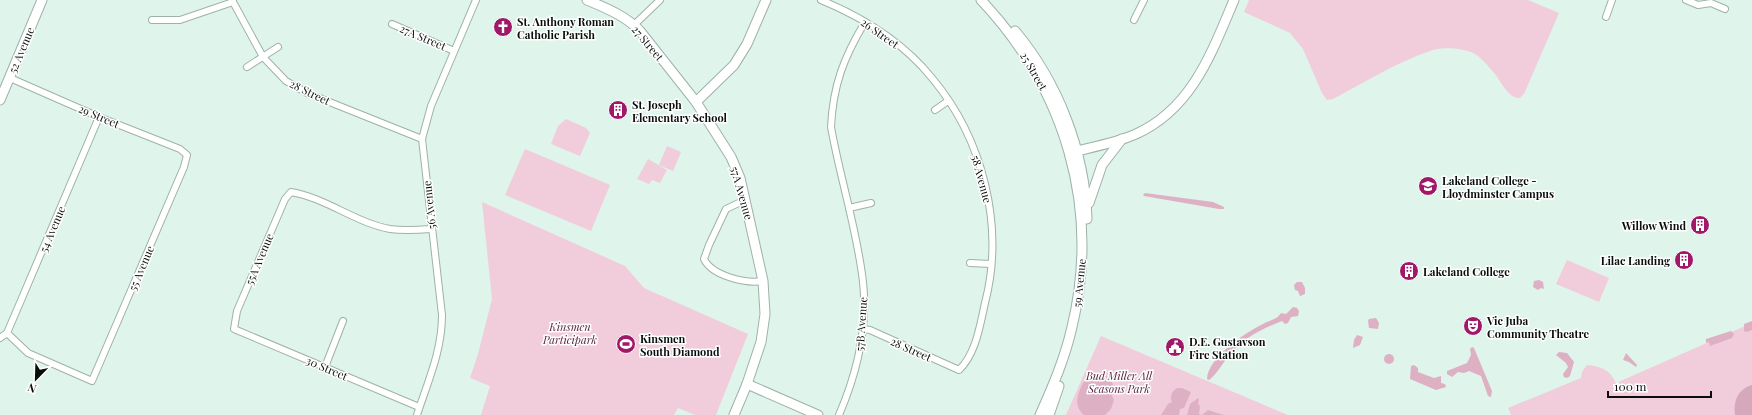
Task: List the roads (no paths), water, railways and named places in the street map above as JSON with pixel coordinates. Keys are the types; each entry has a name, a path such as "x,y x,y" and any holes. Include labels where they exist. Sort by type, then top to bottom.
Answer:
{"main road":[{"name":"52 Avenue","path":"0,100 42,0"},
{"name":"27 Street","path":"587,0 612,10 634,25 696,102"},
{"path":"696,102 734,65 747,44 766,0"},
{"name":"25 Street","path":"981,0 1011,34 1033,68 1047,93 1074,152"},
{"name":"25 Street","path":"987,0 1027,46 1050,82 1074,152"},
{"path":"1074,152 1123,139 1148,128 1157,122 1187,93 1207,63 1234,0"},
{"name":"57A Avenue","path":"696,102 731,157 740,178 763,281 764,314 761,342 747,384 734,415"},
{"path":"1087,235 1089,201 1095,183 1102,166 1123,139"},
{"name":"59 Avenue","path":"1049,415 1077,325 1083,292 1087,235 1086,198 1074,152"},
{"name":"59 Avenue","path":"1040,415 1060,367 1077,306 1080,277 1081,212 1074,152"},
{"path":"747,384 818,415"}],"street":[{"name":"56 Avenue","path":"417,415 433,370 442,332 442,315 431,229 422,139 432,106 476,0"},
{"path":"634,25 660,0"},
{"name":"26 Street","path":"821,0 865,22 887,36 910,55 932,77"},
{"path":"1134,20 1144,0"},
{"path":"1606,17 1612,0"},
{"path":"1686,0 1698,5 1711,1 1725,10"},
{"path":"152,20 180,20 232,1"},
{"name":"28 Street","path":"232,1 263,57 286,81 307,93 422,139"},
{"name":"57B Avenue","path":"840,415 851,389 863,329 863,282 849,208 831,127 832,104 840,72 865,22"},
{"name":"27A Street","path":"392,24 454,51"},
{"path":"248,67 278,47"},
{"name":"58 Avenue","path":"932,77 966,131 981,169 992,223 989,290 967,362 959,370"},
{"name":"29 Street","path":"10,78 180,149 187,154"},
{"path":"935,110 948,101"},
{"name":"54 Avenue","path":"7,333 99,116"},
{"name":"55 Avenue","path":"7,333 28,353 92,381 184,167 187,154"},
{"name":"55A Avenue","path":"234,329 237,311 285,199 291,192 304,194 368,222 390,229 431,229"},
{"path":"745,200 726,209 704,259 712,269 742,282 753,283 763,281"},
{"path":"849,208 871,202"},
{"path":"970,263 991,264"},
{"path":"325,367 343,321"},
{"name":"30 Street","path":"234,329 420,407"},
{"name":"28 Street","path":"863,329 870,330 959,370"},
{"path":"0,338 7,333"}],"place":[{"name":"St. Anthony Roman Catholic Parish","path":"503,27"},
{"name":"St. Joseph Elementary School","path":"618,110"},
{"name":"Lakeland College - Lloydminster Campus","path":"1428,186"},
{"name":"Willow Wind","path":"1700,225"},
{"name":"Lilac Landing","path":"1684,260"},
{"name":"Lakeland College","path":"1409,271"},
{"name":"Vic Juba Community Theatre","path":"1473,326"},
{"name":"Kinsmen South Diamond","path":"626,344"},
{"name":"D.E. Gustavson Fire Station","path":"1175,347"}],"park label":[{"name":"Kinsmen Participark","path":"570,332"},
{"name":"Bud Miller All Seasons Park","path":"1119,381"}]}
